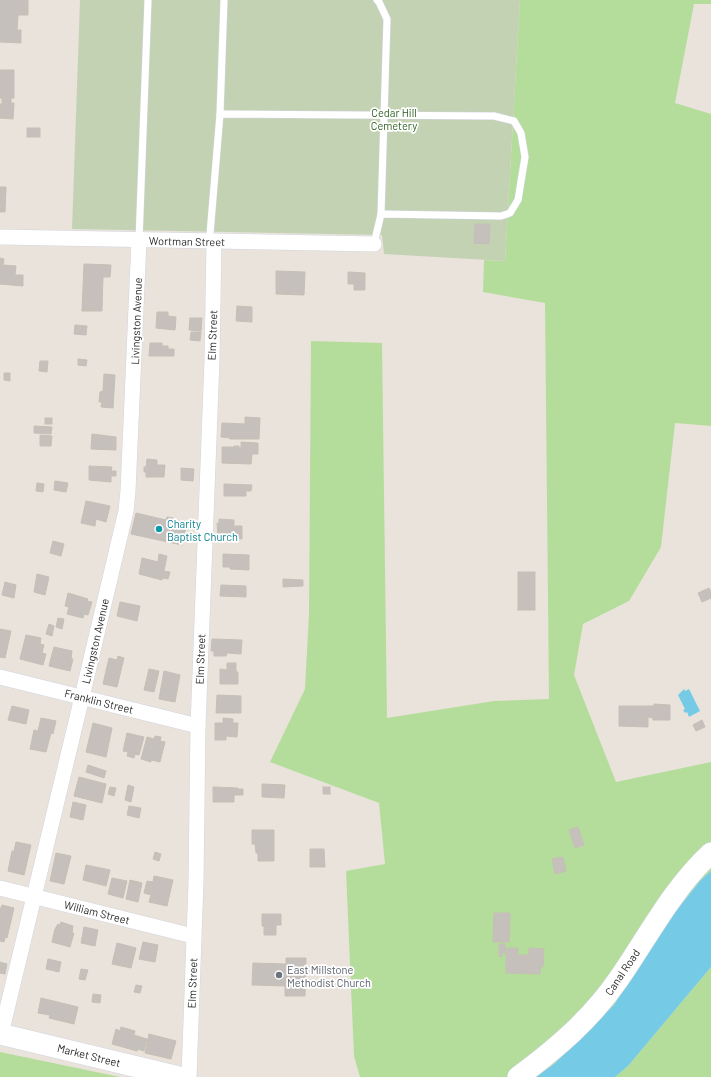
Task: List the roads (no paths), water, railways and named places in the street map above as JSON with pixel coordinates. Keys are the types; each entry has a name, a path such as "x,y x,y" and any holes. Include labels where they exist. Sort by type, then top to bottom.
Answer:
{"street":[{"name":"Wortman Street","path":"0,237 374,244"},
{"name":"Livingston Avenue","path":"0,1034 126,511 139,240"},
{"name":"Elm Street","path":"189,1077 196,882 198,726 212,360 214,242"},
{"name":"Franklin Street","path":"0,677 198,726"},
{"name":"Canal Road","path":"518,1077 544,1058 592,1013 618,980 663,910 690,876 711,853"},
{"name":"William Street","path":"0,888 193,936"},
{"name":"Market Street","path":"0,1034 179,1077"}],"lane":[{"path":"139,240 148,0"},
{"path":"214,242 210,234 220,114 224,0"},
{"path":"374,244 381,214 387,19 377,0"},
{"path":"220,114 494,116 514,121 521,133 525,157 518,200 510,213 502,216 381,214"}],"water":[{"path":"684,689 685,691 689,689 700,711 689,717 687,712 685,713 683,710 685,709 678,695"},
{"path":"711,871 711,967 628,1066 615,1077 536,1077 554,1064 614,1005 664,926 700,881"}],"place":[{"name":"Charity Baptist Church","path":"159,529"},
{"name":"East Millstone Methodist Church","path":"279,975"}],"park label":[{"name":"Cedar Hill Cemetery","path":"394,118"}]}
